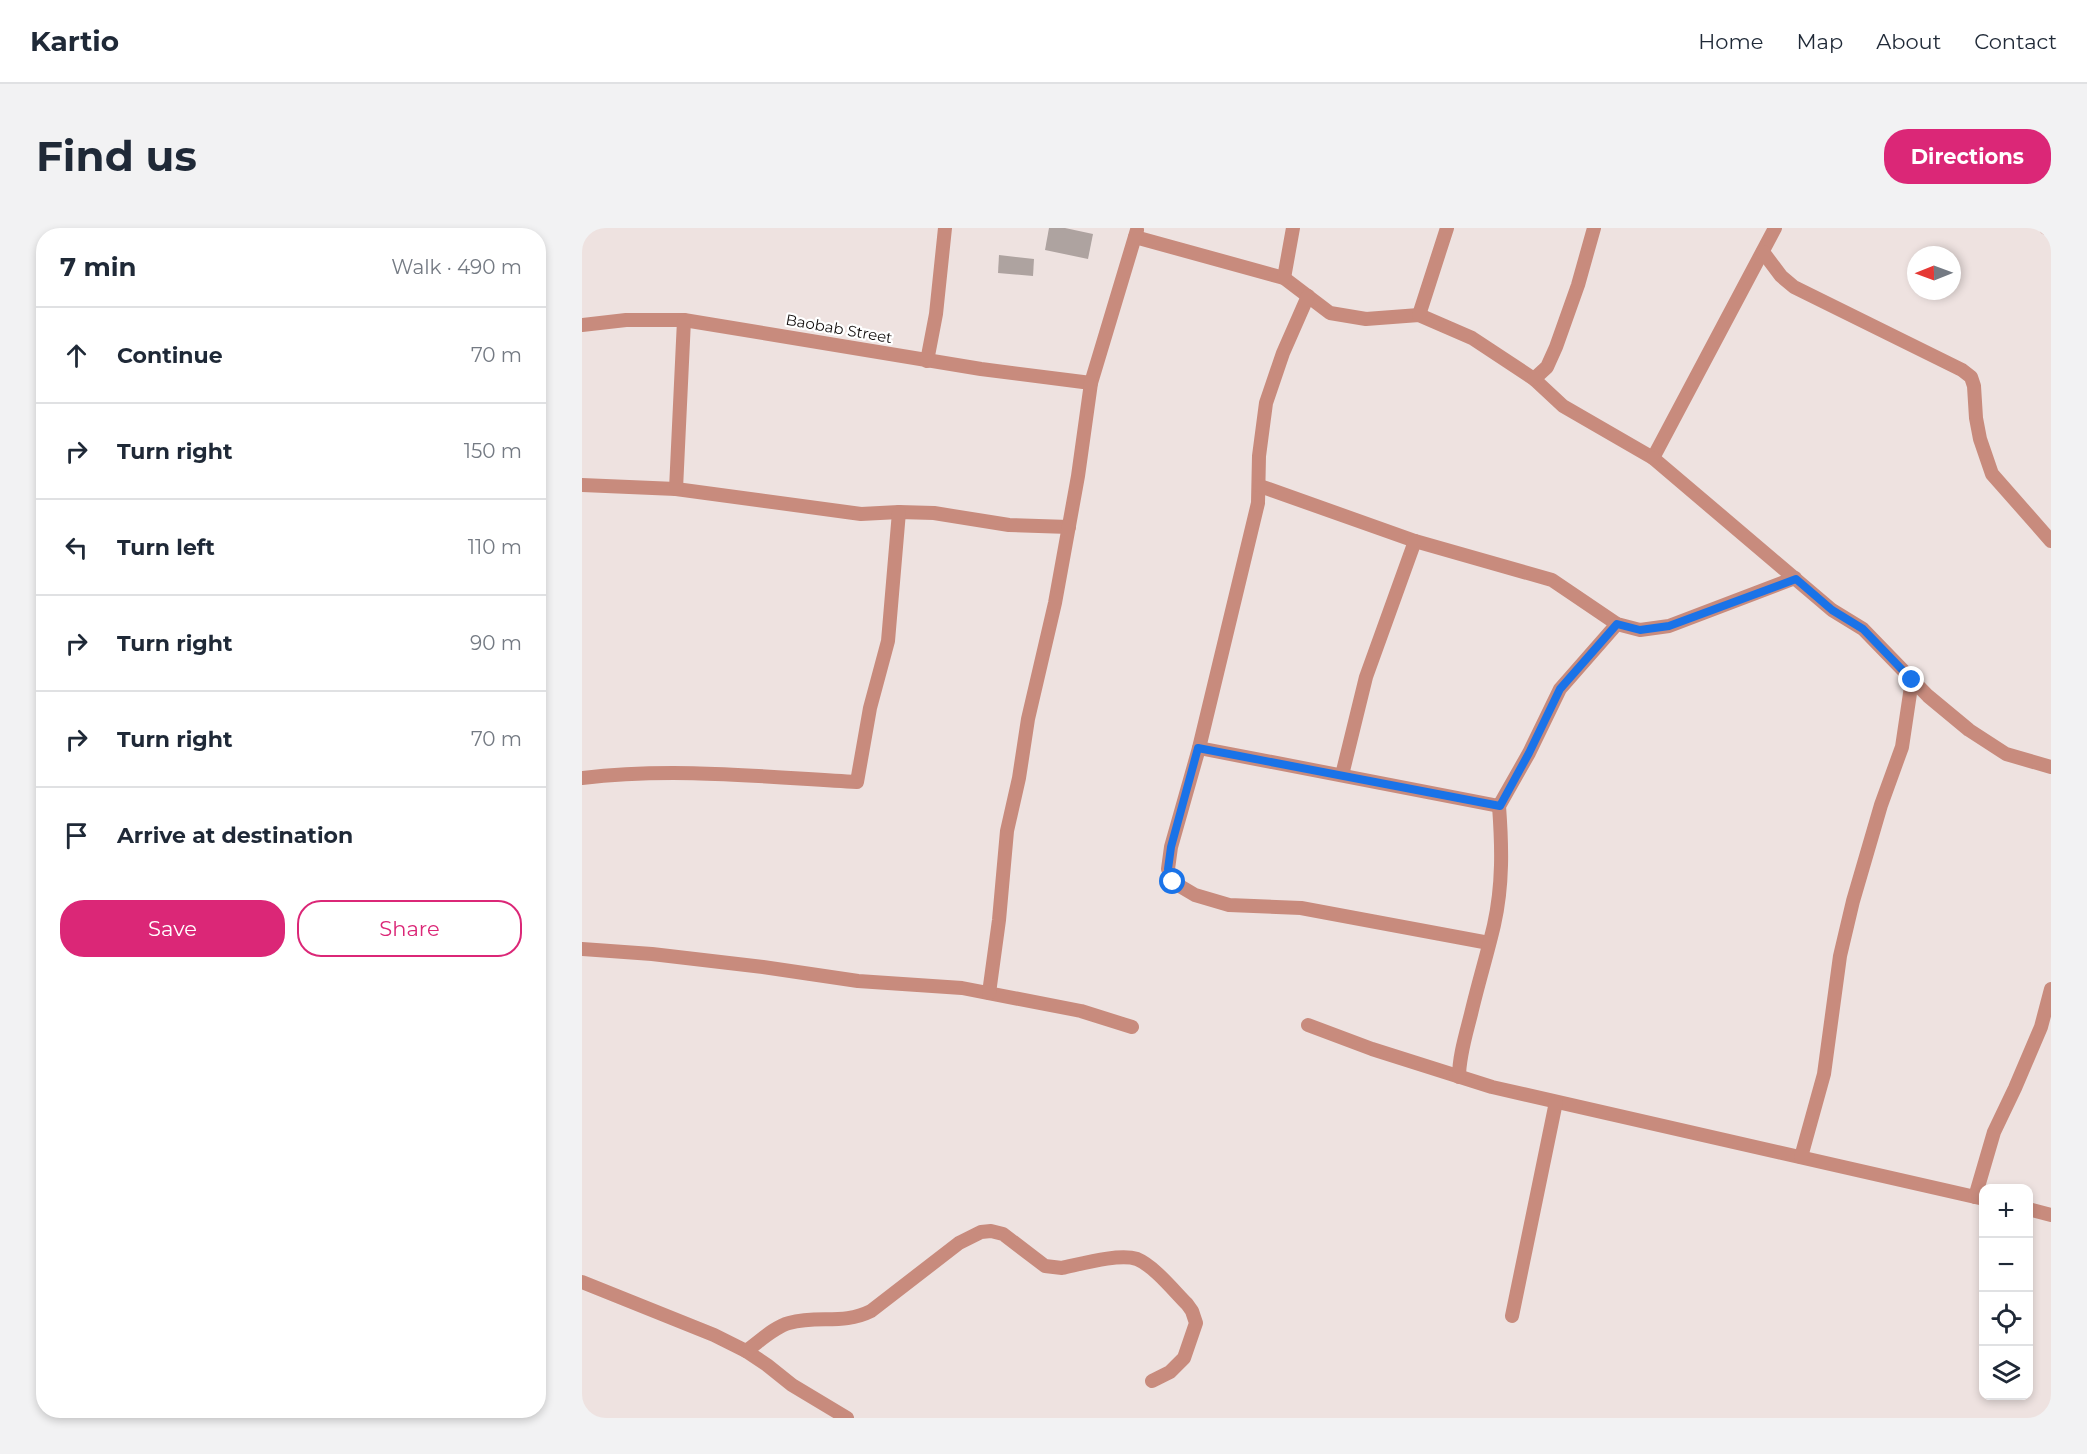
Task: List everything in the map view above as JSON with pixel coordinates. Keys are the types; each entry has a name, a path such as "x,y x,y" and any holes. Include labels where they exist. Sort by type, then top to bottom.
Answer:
{"street":[{"path":"927,361 936,314 945,228"},
{"path":"1284,278 1293,228"},
{"path":"1419,315 1447,228"},
{"path":"1534,379 1547,367 1556,347 1578,285 1594,228"},
{"path":"1653,458 1775,228"},
{"path":"2046,228 2051,230"},
{"path":"989,993 999,920 1007,831 1019,778 1028,719 1055,603 1078,476 1091,383 1136,232 1284,278 1330,313 1366,319 1419,315 1472,338 1534,379 1563,406 1653,458 1832,610 1863,629 1941,707 1988,743 2006,754 2051,767"},
{"path":"1762,252 1781,276 1794,286 1962,370 1971,377 1980,439 1992,474 2051,541"},
{"path":"1308,296 1282,353 1266,403 1259,456 1258,502 1198,748 1171,847 1168,869 1173,882 1195,895 1229,905 1301,908 1489,943"},
{"name":"Baobab Street","path":"582,325 626,320 684,320 927,361 1091,383"},
{"path":"676,489 684,320"},
{"path":"582,485 676,489 861,514 934,513 1009,525 1069,527"},
{"path":"1260,486 1415,541 1552,580 1617,624 1640,630 1669,626 1796,579"},
{"path":"582,778 637,773 688,772 857,782 870,708 888,641 899,512"},
{"path":"1342,775 1366,677 1415,541"},
{"path":"1459,1077 1466,1031 1489,943 1501,883 1500,806 1560,689 1617,624"},
{"path":"1801,1156 1824,1074 1845,934 1878,816 1902,747 1912,680"},
{"path":"1198,748 1500,806"},
{"path":"582,949 652,954 858,981 929,985 989,993 1081,1011 1132,1027"},
{"path":"1982,1184 1994,1132 2041,1027 2051,989"},
{"path":"1308,1025 1372,1049 1492,1087 1979,1198"},
{"path":"1512,1316 1556,1102"},
{"path":"2033,1210 2051,1215"},
{"path":"746,1351 786,1323 810,1318 852,1319 860,1317 871,1311 958,1243 981,1232 991,1231 1003,1234 1045,1266 1062,1268 1126,1257 1148,1266 1187,1304 1196,1323 1184,1358 1170,1372 1152,1381"},
{"path":"582,1282 714,1335 746,1351 792,1385 847,1418"}],"building":[{"path":"1049,228 1065,228 1093,234 1088,259 1045,250"},
{"path":"999,255 1034,259 1033,276 998,273"}],"route":[{"path":"1173,882 1168,869 1171,847 1198,748 1500,806 1560,689 1617,624 1640,630 1669,626 1796,579 1832,610 1863,629 1912,680"}]}
